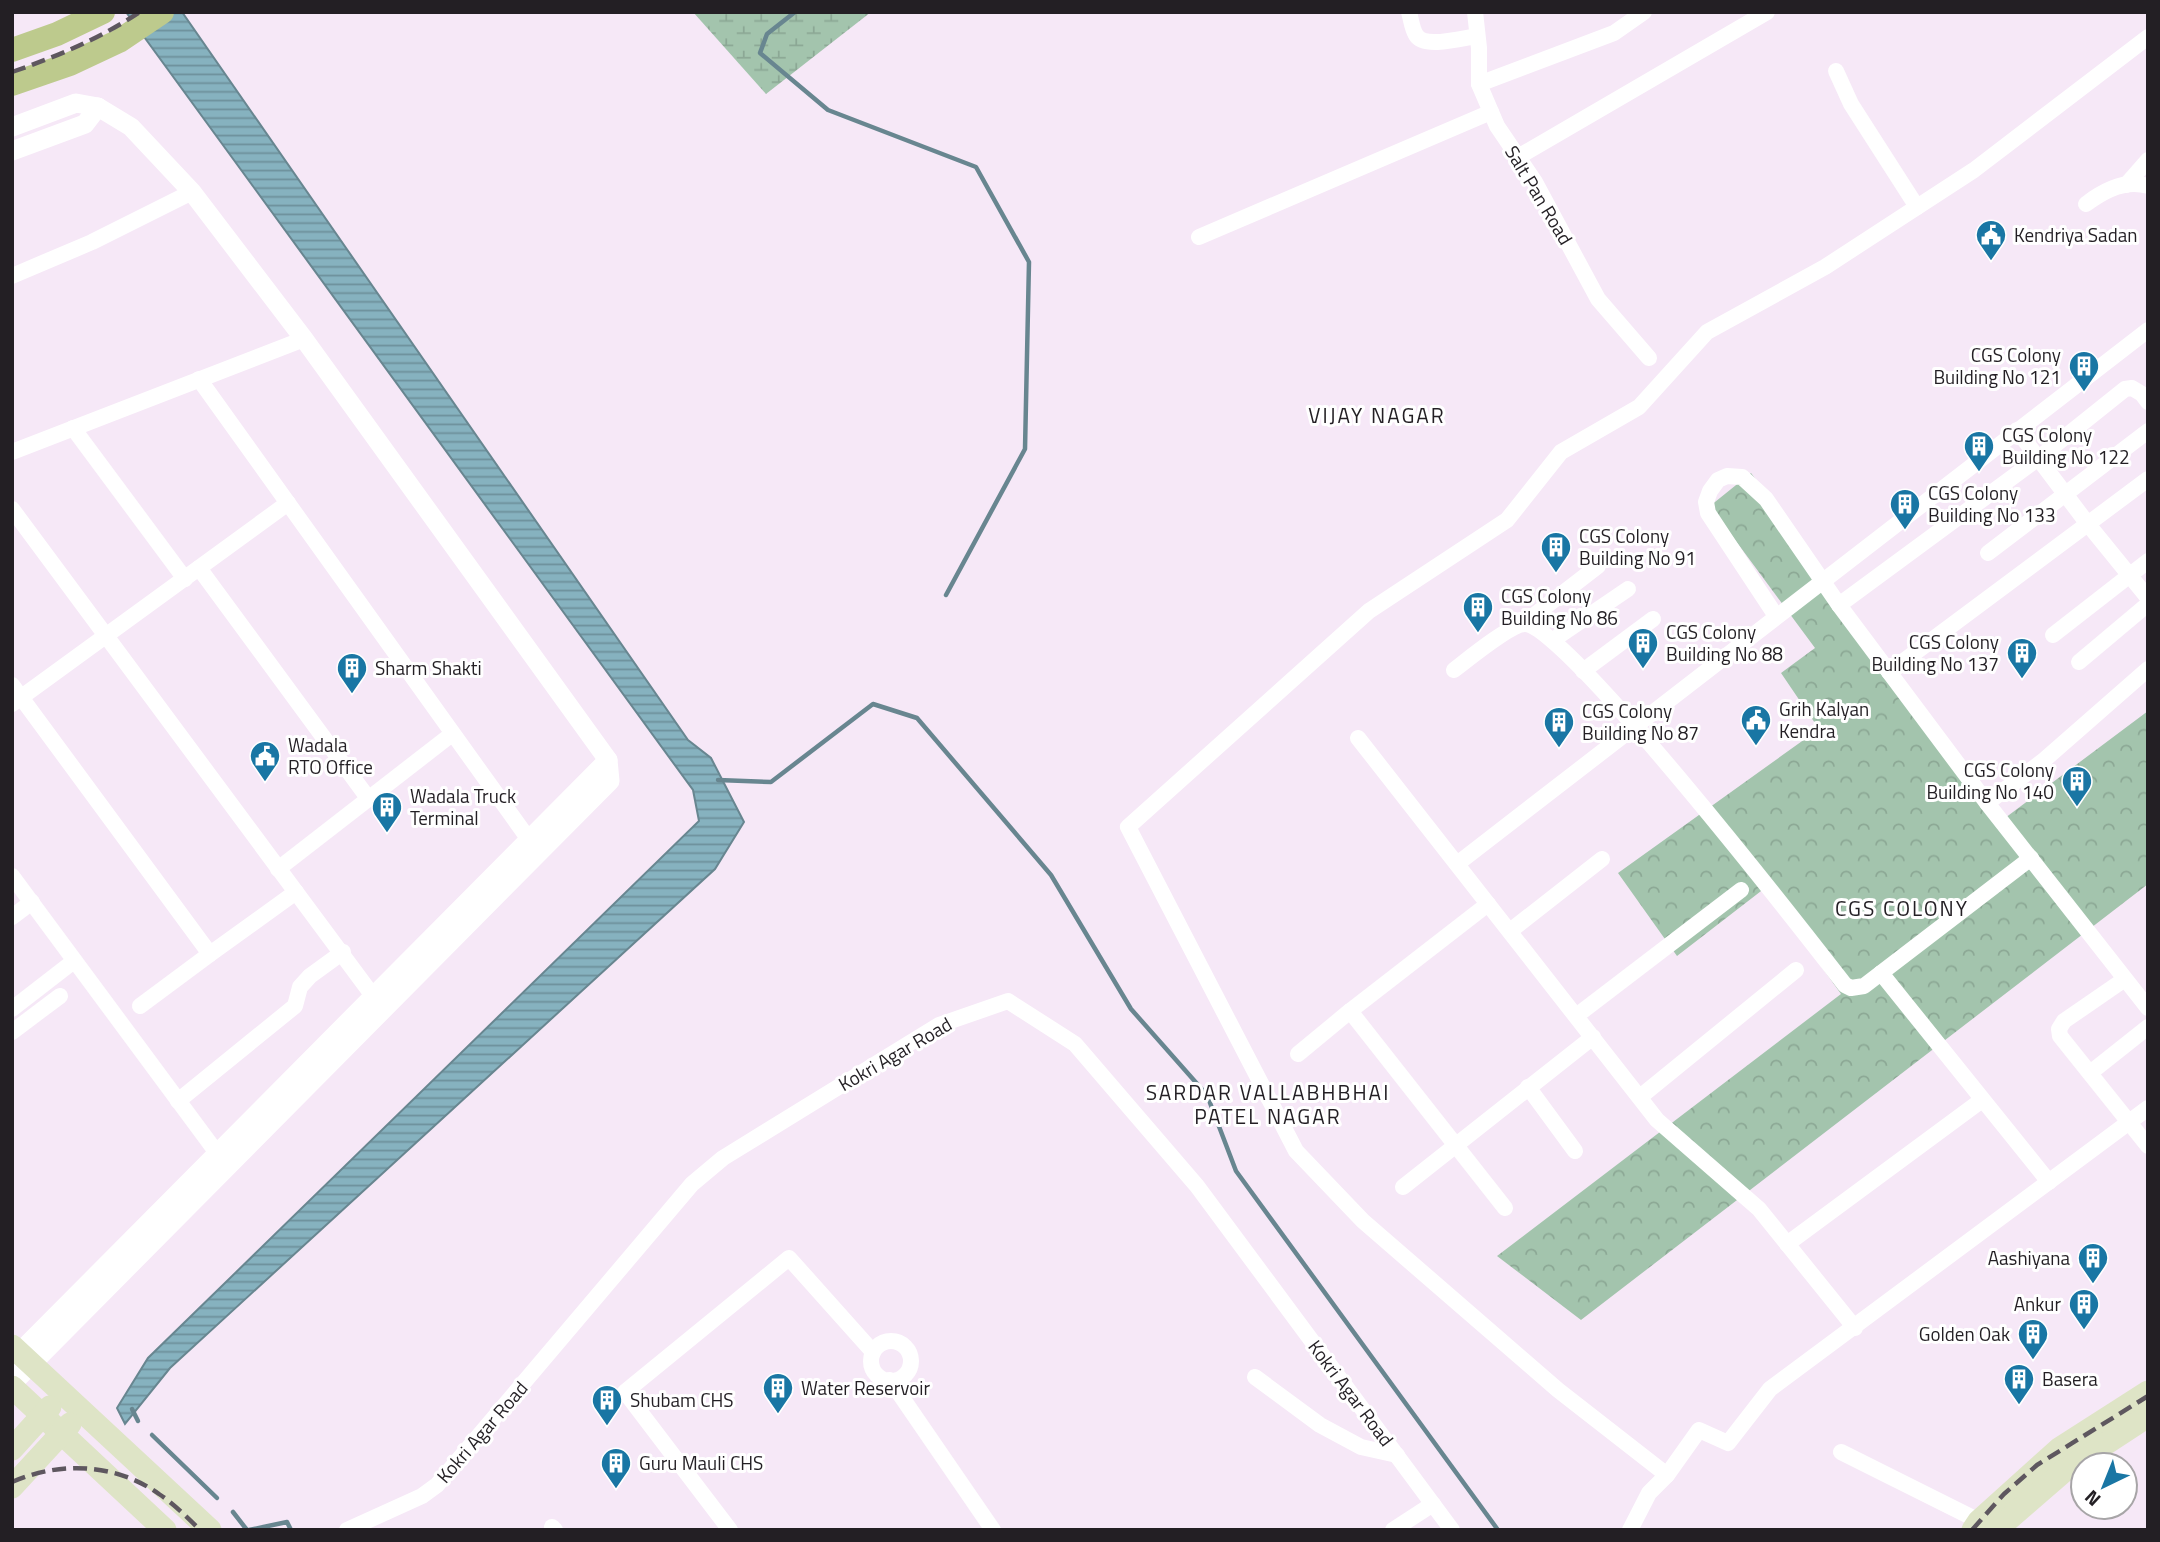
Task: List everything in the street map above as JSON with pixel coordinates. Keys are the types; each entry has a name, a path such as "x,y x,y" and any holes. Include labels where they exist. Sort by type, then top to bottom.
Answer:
{"main road":[{"path":"12,50 57,34 103,12"},
{"path":"12,84 70,64 119,41 162,12"},
{"path":"19,1356 63,1393 207,1529"},
{"path":"12,1386 165,1530"},
{"path":"2119,1422 2148,1392"},
{"path":"38,1459 16,1445 63,1393"},
{"path":"12,1487 82,1411"},
{"path":"1983,1527 2059,1449 2119,1422 2148,1416"}],"street":[{"path":"1409,12 1415,35 1421,41 1429,43 1477,36"},
{"name":"Salt Pan Road","path":"1475,12 1479,84 1497,127 1535,182 1598,299 1649,358"},
{"path":"1479,84 1614,33 1644,12"},
{"path":"1518,157 1767,12"},
{"path":"1667,1475 1558,1390 1373,1230 1296,1151 1128,827 1369,611 1507,520 1561,452 1639,407 1707,332 1825,267 1974,170 2148,37"},
{"path":"1836,71 1851,104 1917,207"},
{"path":"12,127 75,103 98,107 131,127 192,192 304,339 608,760 610,781 534,846 223,1158 19,1356 12,1386"},
{"path":"12,151 85,124 98,107"},
{"path":"1199,237 1491,112"},
{"path":"2126,185 2148,160"},
{"path":"2086,204 2101,192 2126,185 2148,186"},
{"path":"12,276 103,237 192,192"},
{"path":"1457,864 1821,580 2148,330"},
{"path":"12,452 304,339"},
{"path":"199,379 534,846"},
{"path":"1839,605 2040,457 2125,389 2132,388 2148,402"},
{"path":"73,428 185,579"},
{"path":"2017,430 2148,598"},
{"path":"1988,553 2148,431"},
{"path":"1776,616 1709,513 1706,502 1710,491 1718,480 1727,475 1742,477 1766,499 1839,605 1987,803 2148,1008"},
{"path":"1889,672 2148,478"},
{"path":"210,954 15,696 185,579 288,503"},
{"path":"12,509 107,634 278,869 380,1001"},
{"path":"2053,635 2148,561"},
{"path":"1454,670 1511,629 1523,624 1598,566"},
{"path":"199,568 368,798"},
{"path":"1553,640 1628,589"},
{"path":"2079,662 2148,604"},
{"path":"1583,671 1653,619"},
{"path":"1523,624 1535,627 1553,640 1635,725 1845,985 1851,988 1864,986 2031,858"},
{"path":"1987,803 2043,761 2148,669"},
{"path":"278,869 452,734"},
{"path":"1358,738 1657,1120 1759,1209 1855,1328"},
{"path":"1510,931 1602,859"},
{"path":"12,876 223,1158"},
{"path":"1576,1016 1741,890"},
{"path":"140,1006 296,892"},
{"path":"12,917 32,902"},
{"path":"1298,1054 1488,904"},
{"path":"178,1101 295,1006 300,987 342,952"},
{"path":"12,1009 74,961"},
{"path":"1640,1097 1796,970"},
{"path":"1881,972 2049,1182"},
{"path":"2125,979 2064,1021 2059,1029 2060,1036 2148,1146"},
{"path":"12,1032 60,996"},
{"name":"Kokri Agar Road","path":"347,1530 422,1496 437,1485 692,1184 716,1164 939,1025 1008,1001 1075,1044 1197,1186 1452,1530"},
{"path":"1350,1011 1505,1208"},
{"path":"2090,1073 2148,1027"},
{"path":"1403,1187 1592,1037"},
{"path":"1528,1087 1575,1151"},
{"path":"1787,1244 1982,1100"},
{"path":"1630,1530 1649,1493 1667,1475 1699,1430 1728,1443 1770,1389 2148,1108"},
{"path":"730,1530 625,1392 789,1258 873,1352"},
{"path":"887,1341 900,1343 909,1353 910,1359 907,1372 890,1380 878,1376 871,1365 873,1352 881,1343 887,1341"},
{"path":"1255,1377 1320,1425 1361,1447 1397,1455"},
{"path":"890,1380 993,1530"},
{"path":"1841,1452 1983,1527"},
{"path":"1393,1530 1433,1504"}],"green space":[{"path":"693,12 871,12 766,94"},
{"path":"1751,473 2005,818 2148,711 2148,884 1581,1320 1497,1256 1841,994 1765,888 1677,956 1618,873 1819,729 1781,673 1815,648 1710,506"}],"water":[{"path":"126,12 182,12 688,740 711,758 744,822 715,869 170,1368 125,1424 117,1408 148,1358 699,821 693,790"}],"waterway":[{"path":"795,12 767,34 760,53 828,110 976,167 1029,262 1025,449 946,595"},
{"path":"718,780 771,782 873,704 917,718 1051,875 1131,1009 1207,1095 1236,1171 1498,1530"},
{"path":"132,1409 138,1421"},
{"path":"152,1435 217,1498"},
{"path":"233,1512 247,1530"},
{"path":"249,1530 287,1522 291,1530"}],"railway":[{"path":"12,72 78,46 140,12"},
{"path":"1972,1530 2004,1494 2037,1465 2148,1396"},
{"path":"12,1482 30,1475 68,1468 106,1471 124,1476 159,1494 200,1530"}],"place":[{"name":"Kendriya Sadan","path":"1991,262"},
{"name":"CGS Colony Building No 121","path":"2084,393"},
{"name":"CGS Colony Building No 122","path":"1979,473"},
{"name":"CGS Colony Building No 133","path":"1905,531"},
{"name":"CGS Colony Building No 91","path":"1556,574"},
{"name":"CGS Colony Building No 86","path":"1478,634"},
{"name":"CGS Colony Building No 88","path":"1643,670"},
{"name":"CGS Colony Building No 137","path":"2022,680"},
{"name":"Sharm Shakti","path":"352,695"},
{"name":"Grih Kalyan Kendra","path":"1756,747"},
{"name":"CGS Colony Building No 87","path":"1559,749"},
{"name":"Wadala RTO Office","path":"265,783"},
{"name":"CGS Colony Building No 140","path":"2077,808"},
{"name":"Wadala Truck Terminal","path":"387,834"},
{"name":"Aashiyana","path":"2093,1285"},
{"name":"Ankur","path":"2084,1331"},
{"name":"Golden Oak","path":"2033,1361"},
{"name":"Basera","path":"2019,1406"},
{"name":"Water Reservoir","path":"778,1415"},
{"name":"Shubam CHS","path":"607,1427"},
{"name":"Guru Mauli CHS","path":"616,1490"}],"district":[{"name":"VIJAY NAGAR","path":"1377,416"},
{"name":"CGS COLONY","path":"1902,909"},
{"name":"SARDAR VALLABHBHAI PATEL NAGAR","path":"1268,1105"}]}
